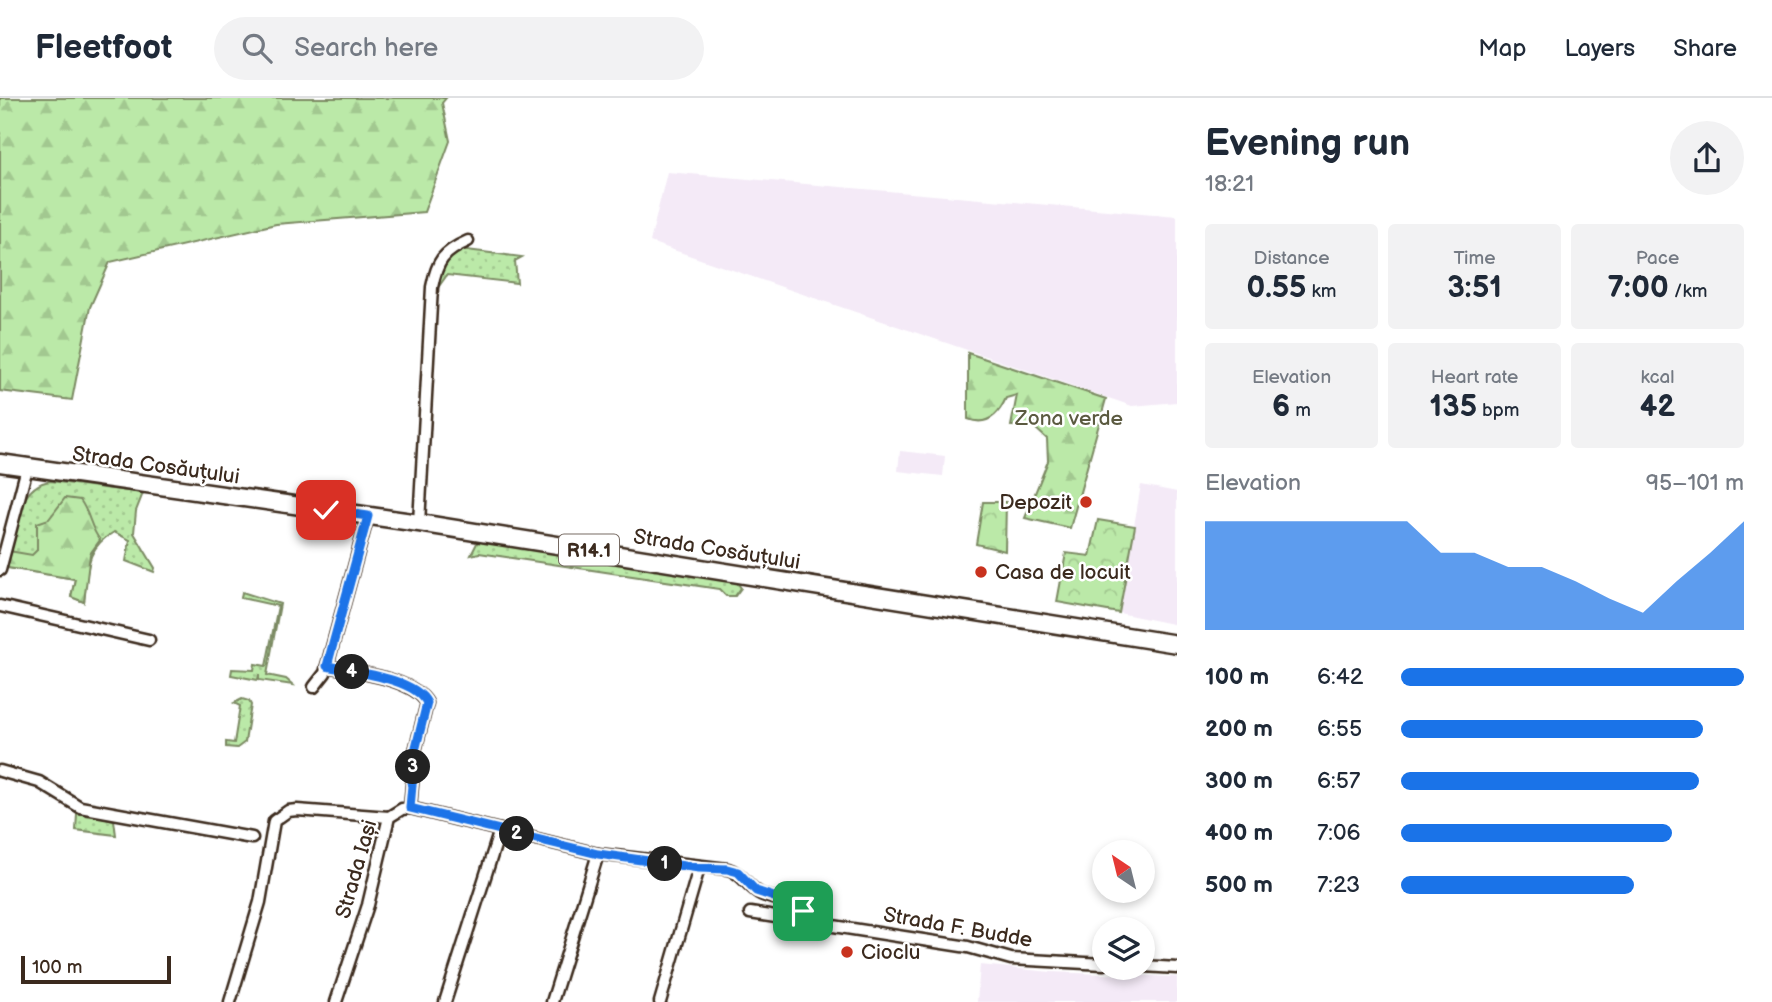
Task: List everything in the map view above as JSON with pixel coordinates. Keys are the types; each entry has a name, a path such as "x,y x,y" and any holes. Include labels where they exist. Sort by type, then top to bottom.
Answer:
{"main road":[{"name":"Strada Cosăuțului","path":"0,463 419,523 1177,644"}],"street":[{"path":"419,523 432,287 437,262 449,249 468,241"},
{"path":"0,570 27,468"},
{"path":"314,687 327,666 368,516"},
{"path":"0,606 149,640"},
{"path":"327,666 411,685 423,695 427,703 426,712 415,751 410,808 598,854 738,872 756,891 795,904 803,911 806,920"},
{"path":"0,771 39,782 80,807 251,838"},
{"name":"Strada Iași","path":"336,1002 368,905 389,817 402,808 410,808"},
{"path":"230,1002 260,902 274,821 288,811 297,810 389,817"},
{"path":"445,1002 500,830"},
{"path":"552,1002 598,854"},
{"path":"660,1002 699,868"},
{"name":"Strada F. Budde","path":"750,913 968,947 1011,959 1092,963"},
{"path":"1155,967 1177,968"}],"shaded area":[{"path":"667,172 1177,216 1177,402 1132,406 650,242"},
{"path":"900,451 945,456 943,476 898,471"},
{"path":"1141,485 1177,492 1177,625 1119,613"},
{"path":"980,965 1092,974 1092,980 1155,980 1155,976 1177,977 1177,1002 977,1002"}],"green space":[{"path":"0,98 446,98 442,103 450,141 424,212 276,224 110,262 90,307 72,400 0,391"},
{"path":"459,249 522,257 515,261 517,283 447,275 437,289 440,266"},
{"name":"Zona verde","path":"968,353 1106,399 1070,528 1025,518 1048,461 1047,439 1033,426 1011,426 1017,395 1006,398 992,418 981,421 968,419"},
{"path":"51,481 143,493 136,511 134,533 155,568 154,572 126,561 130,540 114,532 92,553 84,602 71,597 75,579 8,568 6,561 18,512 31,491 40,484"},
{"path":"65,498 80,500 100,540 90,554 84,602 71,597 75,579 8,568 9,551 32,555 37,550 37,523 49,519"},
{"path":"983,502 1006,502 1005,551 976,544"},
{"path":"1098,520 1135,526 1119,613 1057,602 1066,553 1090,556"},
{"path":"478,541 736,581 741,588 735,596 726,596 719,589 479,553 471,555"},
{"path":"242,592 280,604 267,675 286,679 293,685 259,680 259,674 258,680 231,675 232,669 254,670 255,664 266,666 278,606 241,598"},
{"path":"242,699 249,701 251,705 245,742 237,748 226,747 226,742 234,743 240,706 234,703"},
{"path":"81,812 114,820 116,835 76,830 77,814"}],"place":[{"name":"Depozit","path":"1086,502"},
{"name":"Casa de locuit","path":"981,572"},
{"name":"Cioclu","path":"847,952"}],"route":[{"path":"326,510 368,516 327,666 411,685 423,695 427,703 413,763 410,808 598,854 699,868 727,869 738,872 756,891 767,897 795,904 803,911"}]}
